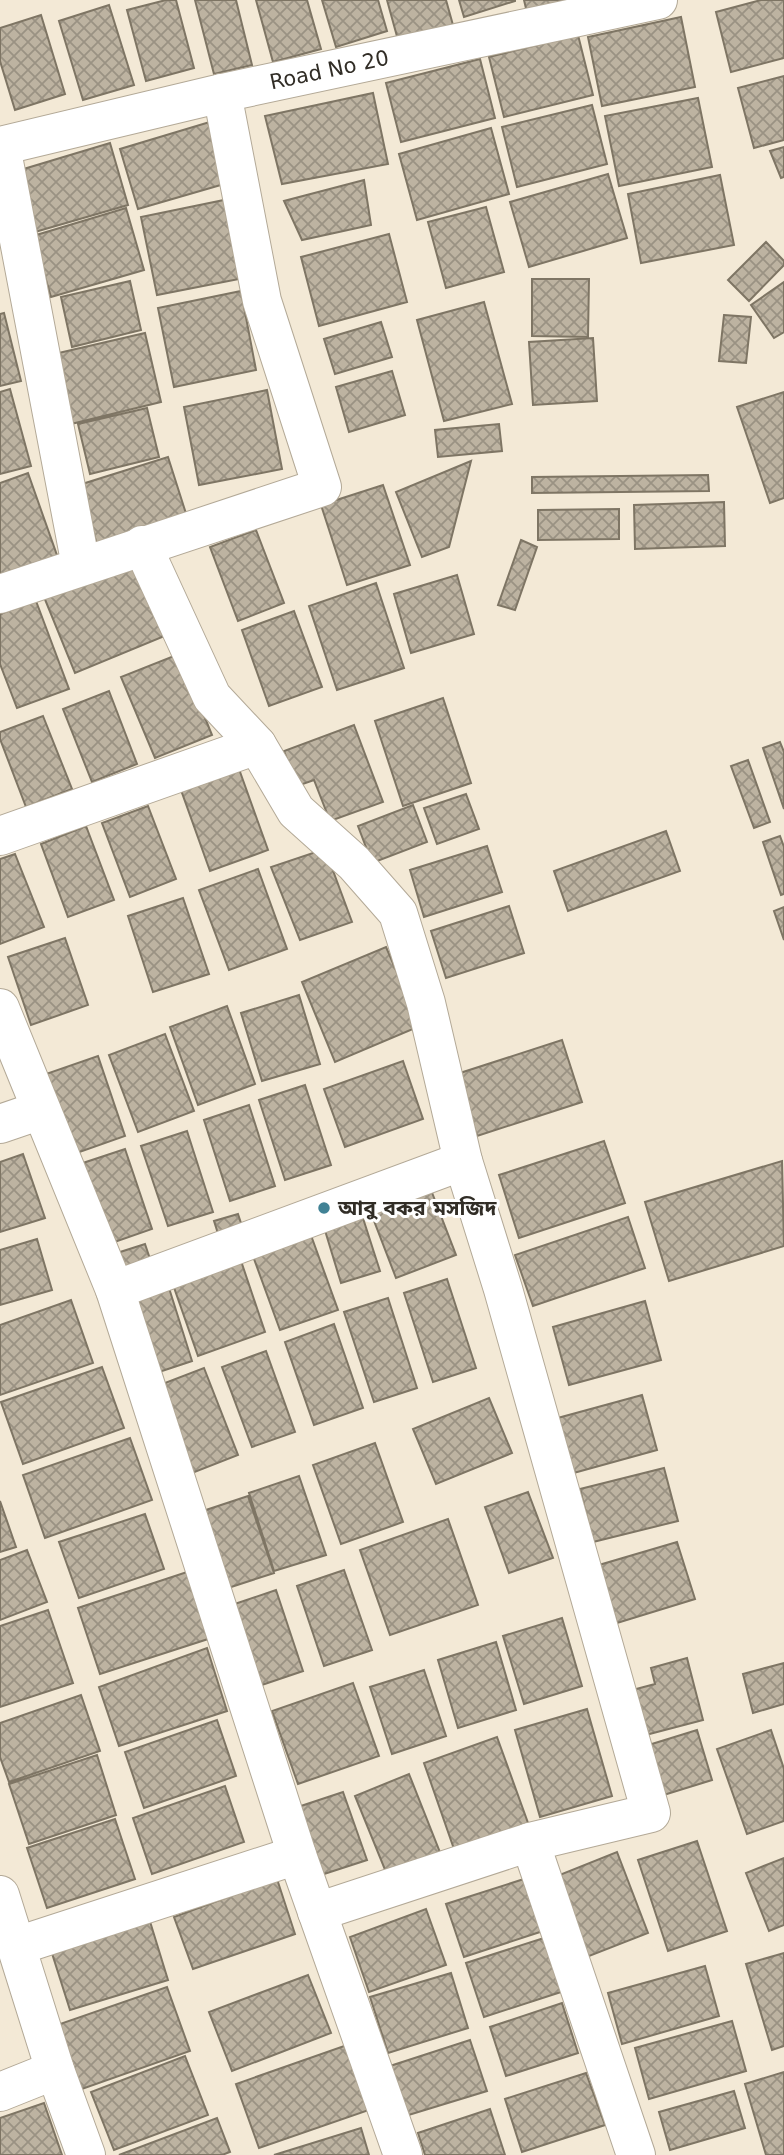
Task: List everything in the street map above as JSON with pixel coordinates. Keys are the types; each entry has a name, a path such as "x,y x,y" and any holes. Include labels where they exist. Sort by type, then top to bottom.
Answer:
{"street":[{"name":"Road No 20","path":"1,146 222,93 658,0"},
{"path":"0,594 322,487 261,301 222,93"},
{"path":"1,146 81,566"},
{"path":"142,545 144,555 212,697 257,745 296,811 354,863 398,913 426,1003 463,1161 503,1289 651,1813 530,1842 317,1912"},
{"path":"0,836 257,745"},
{"path":"0,1008 115,1290 297,1855 402,2155"},
{"path":"0,1124 41,1110"},
{"path":"115,1290 463,1161"},
{"path":"530,1842 636,2155"},
{"path":"17,1946 297,1855"},
{"path":"0,1895 55,2070 86,2155"},
{"path":"0,2092 55,2070"}],"building":[{"path":"176,0 194,68 146,81 127,10"},
{"path":"195,0 236,0 252,65 214,74"},
{"path":"256,0 307,0 321,49 273,62"},
{"path":"322,0 378,0 387,31 336,47"},
{"path":"387,0 446,0 453,25 398,40"},
{"path":"459,0 515,0 515,1 464,17"},
{"path":"524,0 590,0 528,17"},
{"path":"761,0 784,0 784,58 731,72 716,12"},
{"path":"109,5 134,85 83,100 59,21"},
{"path":"41,15 65,94 15,110 0,61 0,28"},
{"path":"681,17 695,87 602,106 588,37"},
{"path":"578,35 593,95 504,117 489,57"},
{"path":"480,59 495,118 401,142 386,83"},
{"path":"784,76 784,140 754,148 738,88"},
{"path":"373,93 388,164 282,184 265,116"},
{"path":"698,98 712,167 619,186 605,116"},
{"path":"592,105 607,164 517,187 502,127"},
{"path":"213,121 231,182 138,209 120,149"},
{"path":"491,128 509,194 417,220 399,154"},
{"path":"110,143 128,205 35,232 17,171"},
{"path":"784,147 784,177 781,178 770,151"},
{"path":"608,174 627,238 529,267 510,202"},
{"path":"720,175 734,245 641,263 628,194"},
{"path":"364,180 371,225 302,240 284,201"},
{"path":"224,200 239,279 157,295 141,217"},
{"path":"486,207 504,272 446,288 428,222"},
{"path":"126,208 144,270 51,297 33,236"},
{"path":"389,234 407,302 319,326 301,257"},
{"path":"766,242 784,261 784,265 749,301 728,280"},
{"path":"532,279 589,279 588,337 532,336"},
{"path":"130,281 141,330 72,347 61,297"},
{"path":"784,282 784,332 774,338 751,305"},
{"path":"241,291 256,370 174,387 158,308"},
{"path":"484,302 512,404 444,421 417,320"},
{"path":"4,313 21,381 0,386 0,314"},
{"path":"724,315 751,317 746,363 719,361"},
{"path":"381,322 392,357 335,374 324,339"},
{"path":"145,333 161,402 67,425 50,355"},
{"path":"593,338 597,401 533,405 529,342"},
{"path":"392,371 405,415 349,432 336,387"},
{"path":"10,389 31,466 0,474 0,392"},
{"path":"267,390 282,469 199,485 184,407"},
{"path":"784,392 784,498 770,503 737,407"},
{"path":"147,408 159,457 90,474 78,424"},
{"path":"499,424 502,451 438,457 435,430"},
{"path":"168,457 189,523 99,551 79,485"},
{"path":"471,461 449,547 422,557 396,492"},
{"path":"28,473 59,561 0,581 0,483"},
{"path":"708,475 709,491 532,493 532,477"},
{"path":"383,485 410,565 347,585 321,505"},
{"path":"724,502 725,546 635,549 634,505"},
{"path":"619,509 619,539 538,540 538,510"},
{"path":"256,530 284,603 238,621 210,547"},
{"path":"521,540 537,547 515,610 498,605"},
{"path":"135,560 167,635 75,673 44,597"},
{"path":"457,575 474,634 411,653 394,594"},
{"path":"376,583 404,668 337,690 309,606"},
{"path":"36,601 69,689 17,708 0,664 0,614"},
{"path":"294,611 322,687 269,706 242,630"},
{"path":"179,654 212,735 155,758 121,677"},
{"path":"109,691 137,764 92,782 63,709"},
{"path":"443,698 471,783 403,806 375,721"},
{"path":"43,716 72,789 26,807 0,739 0,732"},
{"path":"354,725 383,802 330,821 314,780 297,786 284,751"},
{"path":"780,742 784,752 784,809 763,748"},
{"path":"748,760 770,822 754,828 731,766"},
{"path":"239,769 268,850 210,871 181,790"},
{"path":"466,794 479,829 437,844 424,808"},
{"path":"413,805 427,842 372,863 358,826"},
{"path":"148,806 176,879 130,897 102,823"},
{"path":"86,826 114,900 68,917 41,844"},
{"path":"666,831 680,871 568,911 554,871"},
{"path":"780,836 784,847 784,894 781,895 763,842"},
{"path":"487,846 502,892 424,917 410,870"},
{"path":"325,849 352,922 300,940 271,867"},
{"path":"15,854 44,927 0,944 0,859"},
{"path":"258,869 287,949 229,970 199,890"},
{"path":"183,898 209,974 153,992 128,916"},
{"path":"509,906 524,953 446,978 431,931"},
{"path":"784,907 784,940 774,911"},
{"path":"65,938 88,1005 31,1025 8,957"},
{"path":"386,947 420,1026 335,1062 302,982"},
{"path":"299,995 320,1064 262,1081 241,1013"},
{"path":"227,1006 255,1084 198,1105 170,1027"},
{"path":"165,1034 194,1111 138,1132 109,1055"},
{"path":"562,1040 582,1102 477,1136 457,1074"},
{"path":"98,1056 125,1136 71,1155 43,1075"},
{"path":"403,1061 423,1119 345,1147 324,1089"},
{"path":"305,1085 331,1165 285,1180 259,1100"},
{"path":"249,1105 275,1186 230,1201 204,1120"},
{"path":"187,1131 213,1212 168,1226 141,1146"},
{"path":"604,1141 625,1203 519,1238 499,1175"},
{"path":"125,1149 152,1229 106,1245 80,1164"},
{"path":"23,1154 45,1218 0,1232 0,1162"},
{"path":"782,1161 784,1246 669,1281 645,1202"},
{"path":"426,1177 456,1255 396,1278 366,1200"},
{"path":"361,1212 380,1271 341,1283 323,1224"},
{"path":"238,1214 244,1232 220,1240 214,1221"},
{"path":"628,1217 645,1268 533,1306 515,1255"},
{"path":"308,1227 338,1310 280,1330 250,1248"},
{"path":"37,1239 52,1290 0,1305 0,1250"},
{"path":"145,1244 152,1265 122,1276 114,1254"},
{"path":"238,1252 265,1332 198,1356 170,1276"},
{"path":"447,1279 476,1368 433,1382 404,1293"},
{"path":"169,1288 192,1361 144,1377 121,1304"},
{"path":"388,1298 417,1388 374,1402 344,1312"},
{"path":"71,1300 93,1363 0,1395 0,1325"},
{"path":"645,1301 661,1360 569,1385 553,1327"},
{"path":"334,1324 363,1408 314,1425 285,1342"},
{"path":"266,1351 295,1432 252,1447 222,1367"},
{"path":"102,1367 124,1428 23,1464 1,1402"},
{"path":"204,1368 238,1455 192,1473 157,1386"},
{"path":"642,1395 657,1450 570,1474 554,1419"},
{"path":"489,1398 512,1453 436,1484 413,1429"},
{"path":"130,1438 152,1500 45,1538 23,1475"},
{"path":"375,1443 403,1522 341,1544 313,1465"},
{"path":"664,1468 678,1521 593,1542 580,1489"},
{"path":"299,1476 326,1555 274,1571 249,1493"},
{"path":"528,1492 553,1558 509,1573 485,1507"},
{"path":"248,1496 274,1573 222,1590 197,1513"},
{"path":"0,1501 16,1547 0,1552"},
{"path":"145,1514 164,1569 79,1598 59,1542"},
{"path":"448,1519 478,1605 390,1635 360,1550"},
{"path":"677,1542 695,1599 617,1623 599,1565"},
{"path":"27,1550 47,1602 0,1620 0,1560"},
{"path":"344,1570 372,1650 324,1666 297,1586"},
{"path":"187,1572 208,1639 100,1674 78,1608"},
{"path":"276,1590 303,1671 256,1687 229,1606"},
{"path":"48,1610 73,1683 0,1707 0,1626"},
{"path":"562,1618 582,1686 524,1704 503,1636"},
{"path":"496,1642 516,1710 458,1728 438,1660"},
{"path":"207,1648 227,1711 119,1746 99,1687"},
{"path":"687,1658 703,1720 638,1737 625,1692 655,1684 651,1668"},
{"path":"784,1663 784,1704 753,1713 743,1674"},
{"path":"424,1670 446,1736 392,1754 370,1687"},
{"path":"353,1683 379,1756 298,1784 272,1711"},
{"path":"81,1695 100,1751 9,1782 0,1757 0,1723"},
{"path":"587,1709 612,1796 540,1817 515,1730"},
{"path":"217,1720 236,1776 144,1808 125,1752"},
{"path":"697,1730 712,1780 654,1798 639,1748"},
{"path":"771,1730 784,1769 784,1821 747,1834 717,1749"},
{"path":"497,1737 528,1823 454,1849 424,1763"},
{"path":"97,1755 116,1815 29,1844 9,1784"},
{"path":"409,1774 443,1860 390,1882 355,1796"},
{"path":"225,1786 244,1842 152,1874 133,1818"},
{"path":"343,1792 367,1860 318,1876 295,1808"},
{"path":"115,1819 135,1879 47,1908 27,1848"},
{"path":"697,1841 727,1931 668,1951 638,1860"},
{"path":"617,1852 648,1933 584,1958 552,1878"},
{"path":"784,1858 784,1925 769,1931 746,1873"},
{"path":"527,1878 546,1930 464,1957 446,1904"},
{"path":"277,1879 295,1934 193,1969 174,1917"},
{"path":"426,1909 446,1965 369,1992 350,1937"},
{"path":"148,1915 168,1980 70,2010 49,1944"},
{"path":"547,1937 567,1990 484,2017 466,1963"},
{"path":"784,1953 784,2046 772,2050 746,1964"},
{"path":"705,1966 719,2016 622,2044 608,1993"},
{"path":"451,1973 468,2028 388,2053 370,1997"},
{"path":"308,1975 331,2033 232,2071 209,2012"},
{"path":"167,1987 190,2051 79,2090 57,2025"},
{"path":"562,2003 578,2053 506,2076 490,2027"},
{"path":"732,2021 746,2071 649,2099 635,2048"},
{"path":"470,2040 487,2091 402,2117 387,2067"},
{"path":"347,2045 369,2110 259,2148 236,2084"},
{"path":"185,2056 208,2115 114,2150 91,2092"},
{"path":"784,2072 784,2155 766,2155 745,2084"},
{"path":"586,2073 605,2125 522,2152 505,2099"},
{"path":"734,2091 745,2128 670,2150 659,2112"},
{"path":"44,2103 62,2155 0,2155 0,2118"},
{"path":"490,2109 505,2155 425,2155 418,2133"},
{"path":"217,2118 230,2152 222,2155 119,2155"},
{"path":"361,2128 369,2155 274,2155"}],"place":[{"name":"আবু বকর মসজিদ","path":"324,1208"}]}
